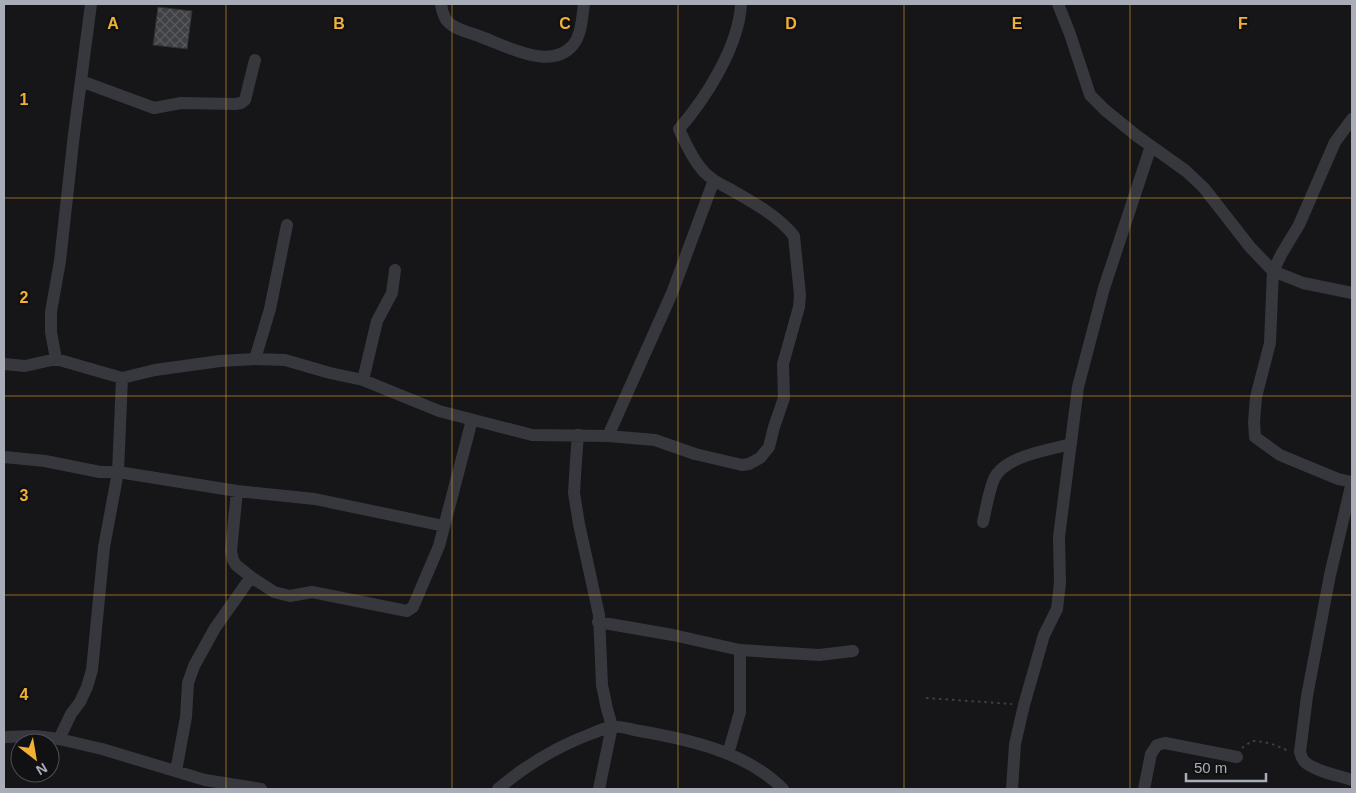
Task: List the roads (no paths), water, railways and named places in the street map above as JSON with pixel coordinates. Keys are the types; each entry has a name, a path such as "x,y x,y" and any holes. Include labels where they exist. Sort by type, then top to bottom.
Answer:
{"street":[{"path":"56,359 51,332 51,312 60,261 91,4"},
{"path":"441,4 444,16 456,28 514,50 550,57 561,54 573,44 580,30 584,4"},
{"path":"4,364 25,366 56,359 122,378 155,370 220,361 285,360 363,380 439,411 532,435 608,436 655,440 695,454 742,465 749,464 760,458 769,447 784,398 783,364 799,307 800,296 794,236 788,228 759,206 714,180 700,168 684,142 679,129 696,107 721,68 735,35 742,4"},
{"path":"1058,4 1090,95 1120,123 1186,171 1204,188 1250,247 1273,271 1303,283 1352,293"},
{"path":"81,80 154,108 181,103 235,104 245,100 255,60"},
{"path":"1352,119 1336,142 1299,225 1273,271 1270,343 1256,397 1254,422 1254,437 1280,455 1338,480 1352,482 1330,575 1307,696 1300,752 1301,758 1305,762 1320,770 1352,780"},
{"path":"1012,789 1015,744 1024,705 1044,635 1057,609 1060,583 1059,537 1078,387 1104,288 1151,146"},
{"path":"608,436 672,293 714,180"},
{"path":"255,359 270,309 287,225"},
{"path":"363,380 377,321 392,294 395,270"},
{"path":"60,737 71,714 80,702 92,670 104,547 118,472 122,378"},
{"path":"237,491 231,551 233,560 236,565 267,589 285,596 312,592 406,611 413,607 439,546 472,420"},
{"path":"578,436 574,493 599,615 602,685 612,726 598,789"},
{"path":"983,522 994,479 1000,469 1028,455 1071,444"},
{"path":"4,457 45,461 100,472 118,472 237,491 315,499 444,526"},
{"path":"176,771 186,717 188,683 191,674 215,628 251,577"},
{"path":"598,622 673,635 740,650 819,655 853,651"},
{"path":"728,754 740,712 740,650"},
{"path":"498,789 537,760 575,740 612,726 718,749 741,759 783,789"},
{"path":"60,739 102,749 205,780 262,789"},
{"path":"1144,789 1151,754 1157,745 1164,743 1236,757"}]}
